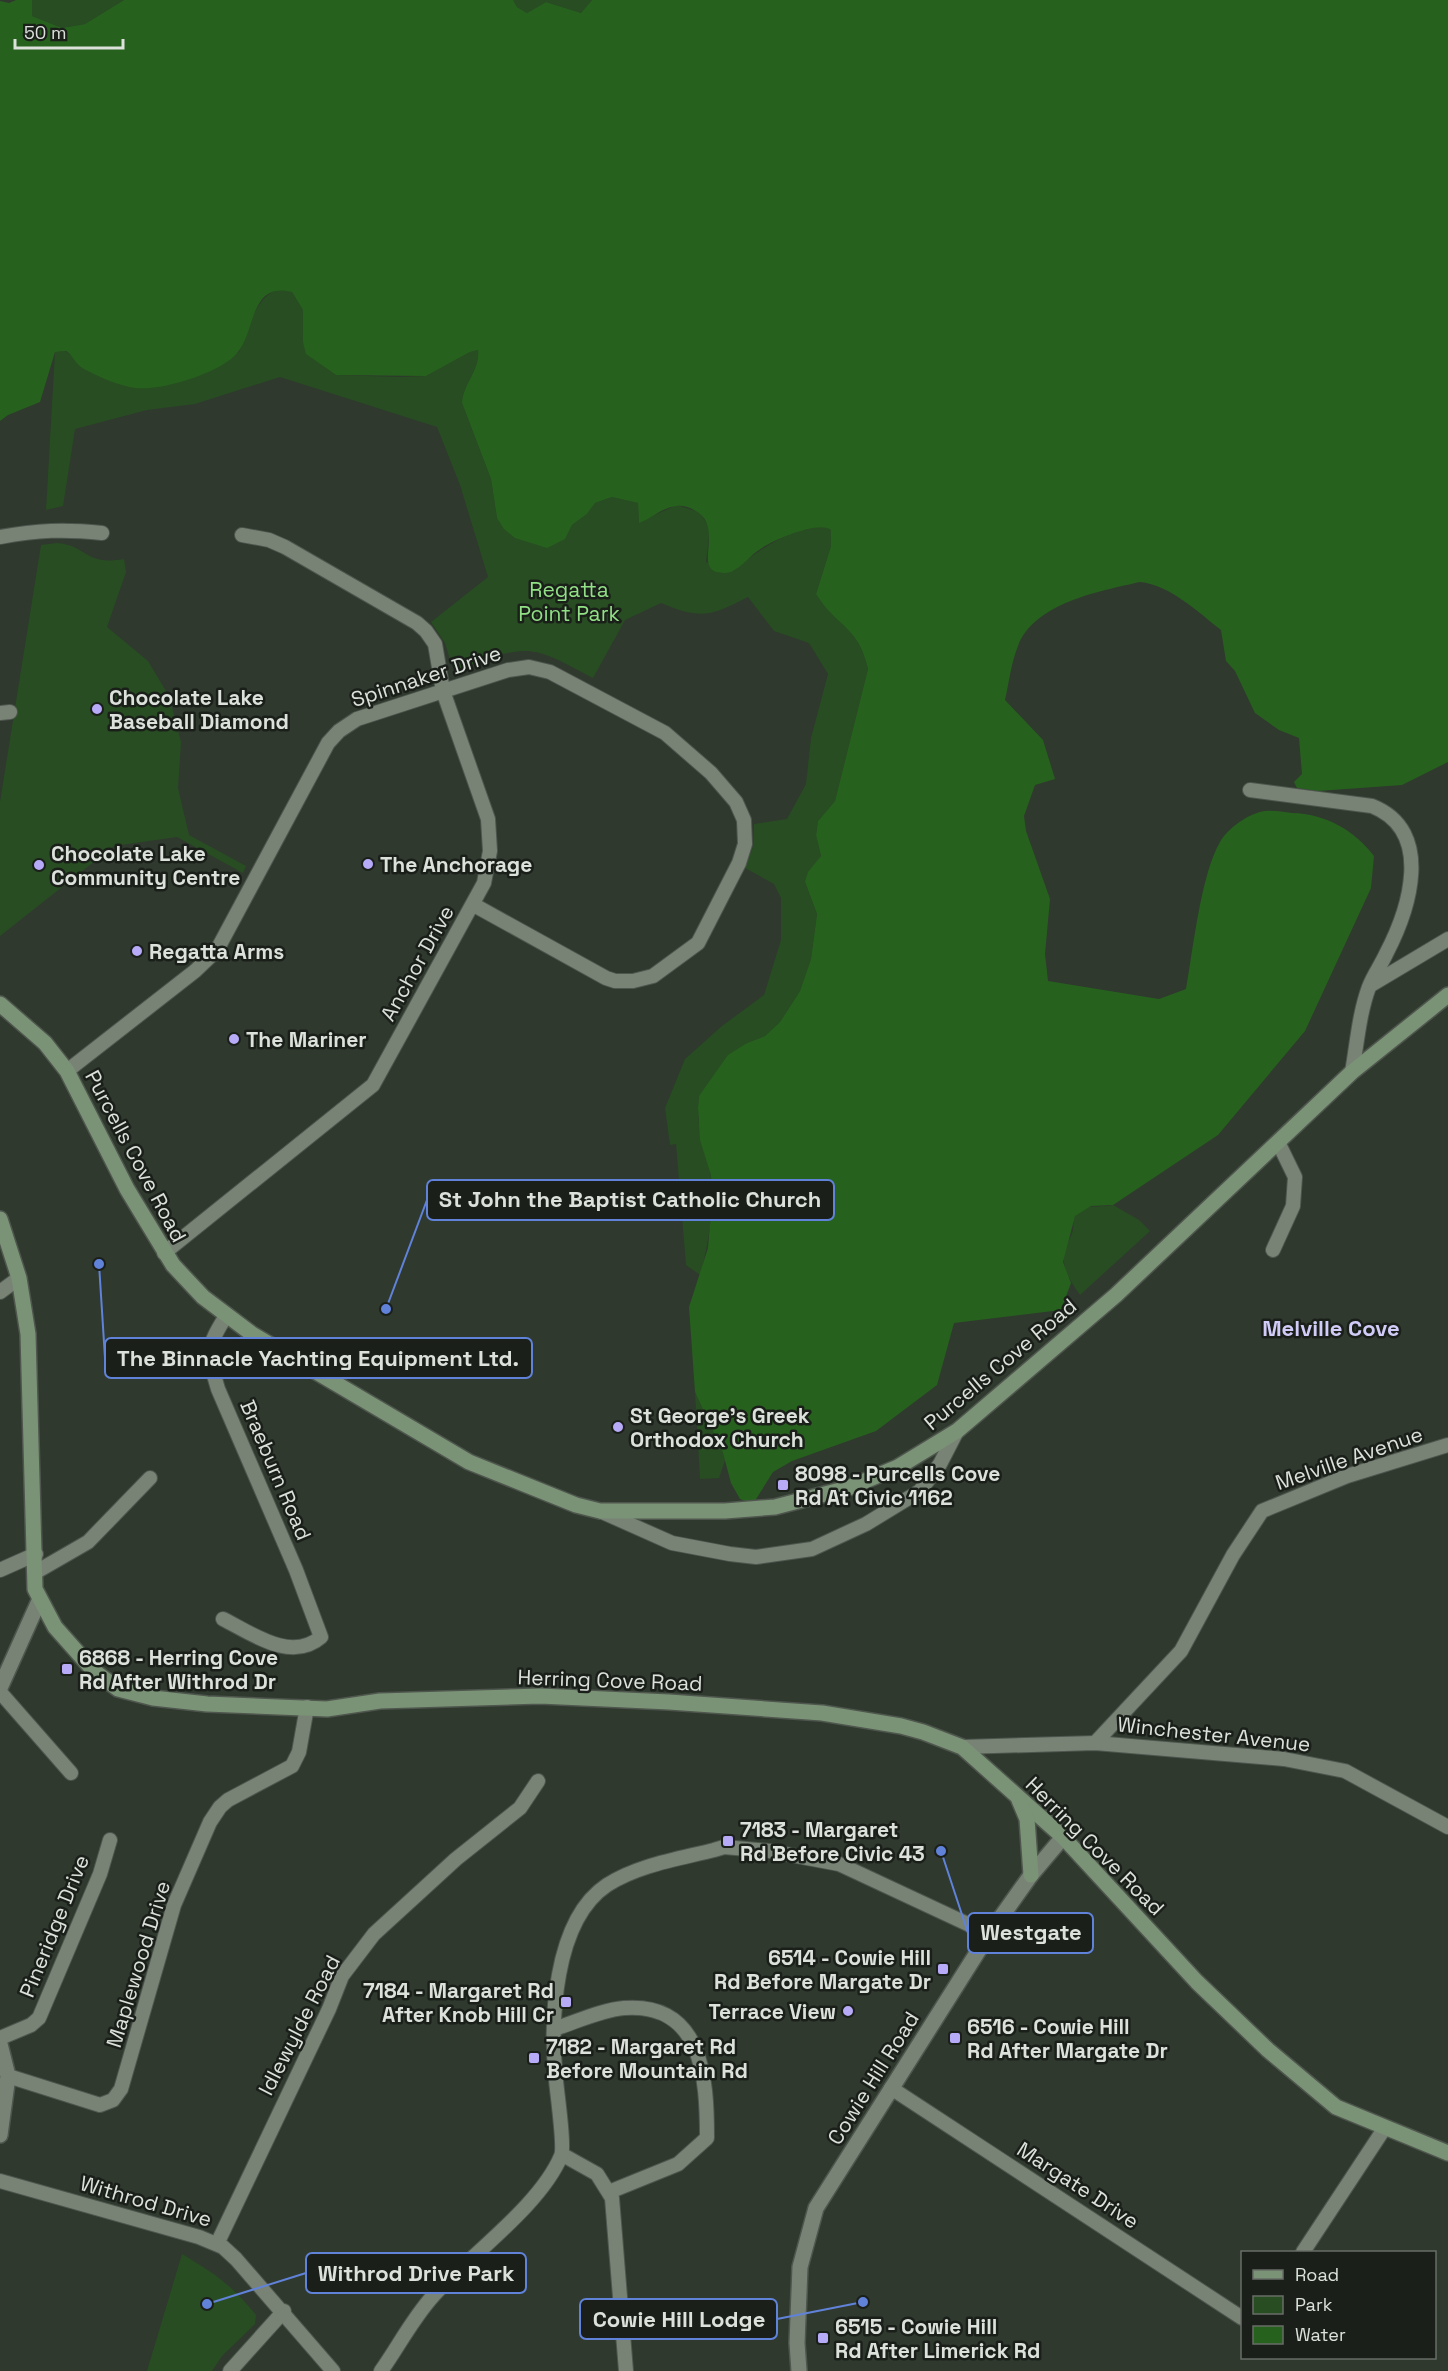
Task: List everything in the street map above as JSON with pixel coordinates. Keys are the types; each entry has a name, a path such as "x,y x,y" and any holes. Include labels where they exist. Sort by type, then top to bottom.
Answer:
{"main road":[{"name":"Purcells Cove Road","path":"0,1004 45,1043 67,1071 127,1189 164,1254 185,1281 226,1316 361,1401 469,1462 565,1501 600,1511 725,1511 775,1507 848,1488 927,1452 957,1431 1116,1295 1352,1072 1448,995"},
{"name":"Herring Cove Road","path":"0,1219 19,1278 28,1335 36,1554 35,1589 39,1601 55,1627 94,1671 118,1689 153,1698 207,1704 327,1709 380,1701 540,1696 669,1702 862,1718 901,1725 962,1747 1063,1837 1197,1982 1268,2050 1336,2108 1448,2153"},
{"path":"1018,1797 1027,1819 1031,1875"}],"street":[{"path":"0,537 42,529 77,529 102,533"},
{"name":"Anchor Drive","path":"164,1254 372,1085 474,905 488,871 490,825 443,691 435,644 420,626 285,547 269,540 242,535"},
{"name":"Spinnaker Drive","path":"67,1071 195,971 217,950 328,743 339,730 357,719 514,668 529,667 550,672 665,734 698,759 736,802 745,827 743,854 698,943 667,968 645,979 615,981 606,978 474,905"},
{"path":"1250,790 1372,806 1389,816 1405,835 1412,858 1406,908 1387,953 1369,986 1352,1072"},
{"path":"1369,986 1448,939"},
{"path":"1273,1250 1293,1206 1295,1178 1278,1142"},
{"path":"0,1292 19,1278"},
{"name":"Braeburn Road","path":"223,1618 281,1646 294,1647 321,1637 300,1580 218,1389 210,1362 210,1342 226,1316"},
{"path":"600,1511 672,1543 730,1554 756,1557 812,1549 866,1524 920,1491 940,1464 957,1431"},
{"name":"Melville Avenue","path":"1095,1743 1181,1652 1233,1555 1262,1511 1347,1476 1448,1445"},
{"path":"36,1572 88,1542 150,1478"},
{"path":"0,1570 36,1554"},
{"path":"39,1601 0,1690 71,1773"},
{"name":"Maplewood Drive","path":"8,2076 100,2105 108,2103 117,2096 135,2043 174,1905 210,1822 222,1804 287,1770 296,1761 307,1707"},
{"name":"Winchester Avenue","path":"962,1747 1095,1743 1284,1759 1345,1771 1448,1827"},
{"name":"Idlewylde Road","path":"217,2244 329,2009 342,1976 374,1934 456,1859 520,1808 538,1781"},
{"name":"Cowie Hill Road","path":"800,2371 797,2343 800,2267 816,2208 989,1934 1031,1875 1063,1837"},
{"name":"Pineridge Drive","path":"0,2038 31,2025 39,2018 96,1884 110,1840"},
{"path":"381,2371 432,2297 534,2197 562,2155 552,2043 559,1977 571,1933 585,1908 606,1886 643,1868 714,1850 724,1848 771,1851 839,1864 989,1934"},
{"path":"554,2029 623,2008 655,2009 681,2025 702,2061 707,2138 678,2164 609,2192"},
{"path":"0,2044 8,2076 0,2135"},
{"name":"Margate Drive","path":"891,2088 1241,2317"},
{"path":"1304,2251 1384,2129"},
{"path":"562,2155 590,2168 612,2198 626,2371"},
{"name":"Withrod Drive","path":"0,2181 217,2244 236,2259 284,2311 333,2371"},
{"path":"230,2371 284,2311"}],"green space":[{"path":"32,0 124,0 85,24 62,28 32,16"},
{"path":"513,0 592,0 581,13 546,2 527,13 517,7"},
{"name":"Regatta Point Park","path":"279,289 292,292 303,310 307,354 336,375 426,376 478,350 476,364 465,389 462,403 491,479 497,518 565,539 572,525 587,514 595,503 612,497 638,503 639,522 677,505 699,512 710,528 706,562 734,571 753,555 789,535 814,527 826,526 831,530 831,546 816,594 858,643 868,669 835,801 818,821 816,835 821,856 805,882 817,914 811,959 800,991 780,1022 765,1036 747,1043 699,1096 699,1127 713,1184 706,1253 700,1275 686,1265 676,1144 670,1145 665,1108 685,1059 722,1026 764,995 781,940 781,898 774,884 745,868 753,847 754,824 787,819 806,784 811,738 828,674 809,643 774,631 748,597 706,614 686,612 661,603 625,620 593,678 554,658 528,651 500,655 459,669 451,663 445,643 431,622 488,577 460,485 437,427 280,377 195,404 147,410 75,429 63,506 46,510 55,352 65,351 102,376 125,385 158,386 191,375 239,352 258,306 264,298"},
{"path":"57,543 75,548 101,560 124,559 126,572 107,627 148,661 169,696 181,742 178,788 189,835 246,866 243,873 177,837 114,846 0,936 0,802 41,545"},
{"path":"1113,1205 1139,1220 1150,1231 1080,1295 1070,1279 1064,1261 1065,1248 1075,1217 1085,1208"},
{"path":"695,1392 725,1460 719,1478 700,1479"},
{"path":"182,2254 213,2274 239,2295 256,2315 255,2324 222,2356 212,2371 147,2371"}],"water":[{"path":"16,0 32,0 32,16 62,28 85,24 124,0 513,0 517,7 527,13 546,2 581,13 592,0 1448,0 1448,762 1402,785 1318,791 1297,788 1294,782 1302,774 1299,738 1279,730 1255,713 1235,671 1226,661 1221,630 1183,600 1151,584 1140,582 1106,590 1053,609 1026,631 1014,659 1005,700 1043,740 1055,779 1035,785 1024,816 1026,831 1050,899 1045,954 1048,981 1159,999 1186,989 1198,913 1213,856 1228,832 1240,822 1259,812 1304,814 1328,820 1358,838 1374,856 1371,888 1305,1031 1218,1135 1113,1205 1091,1206 1075,1216 1063,1262 1071,1283 1061,1310 954,1323 937,1385 876,1431 792,1461 773,1472 753,1504 740,1499 731,1483 723,1453 695,1392 689,1307 708,1248 712,1200 711,1175 700,1140 699,1096 728,1055 747,1043 765,1036 780,1022 800,991 811,959 817,914 805,882 808,872 821,856 816,835 818,821 835,801 868,669 858,643 816,594 831,546 831,530 816,528 784,537 759,550 739,567 725,573 714,571 709,566 708,527 704,518 694,510 683,506 666,509 639,523 638,503 612,497 595,503 587,514 572,525 565,539 547,548 515,538 504,529 497,518 491,479 462,403 465,389 476,364 478,350 426,376 336,375 306,354 303,342 303,310 292,292 278,291 268,294 261,300 244,343 230,360 190,379 160,387 136,388 123,385 84,369 66,351 55,352 40,402 8,415 0,421 0,1 9,3"}],"place":[{"name":"Chocolate Lake Baseball Diamond","path":"97,709"},
{"name":"The Anchorage","path":"368,864"},
{"name":"Chocolate Lake Community Centre","path":"39,865"},
{"name":"Regatta Arms","path":"137,951"},
{"name":"The Mariner","path":"234,1039"},
{"name":"The Binnacle Yachting Equipment Ltd.","path":"99,1264"},
{"name":"St John the Baptist Catholic Church","path":"386,1309"},
{"name":"St George's Greek Orthodox Church","path":"618,1427"},
{"name":"8098 - Purcells Cove Rd At Civic 1162","path":"783,1485"},
{"name":"6868 - Herring Cove Rd After Withrod Dr","path":"67,1669"},
{"name":"7183 - Margaret Rd Before Civic 43","path":"728,1841"},
{"name":"Westgate","path":"941,1851"},
{"name":"6514 - Cowie Hill Rd Before Margate Dr","path":"943,1969"},
{"name":"7184 - Margaret Rd After Knob Hill Cr","path":"566,2002"},
{"name":"Terrace View","path":"848,2011"},
{"name":"6516 - Cowie Hill Rd After Margate Dr","path":"955,2038"},
{"name":"7182 - Margaret Rd Before Mountain Rd","path":"534,2058"},
{"name":"Cowie Hill Lodge","path":"863,2302"},
{"name":"Withrod Drive Park","path":"207,2304"},
{"name":"6515 - Cowie Hill Rd After Limerick Rd","path":"823,2338"}],"district":[{"name":"Melville Cove","path":"1331,1328"}]}
